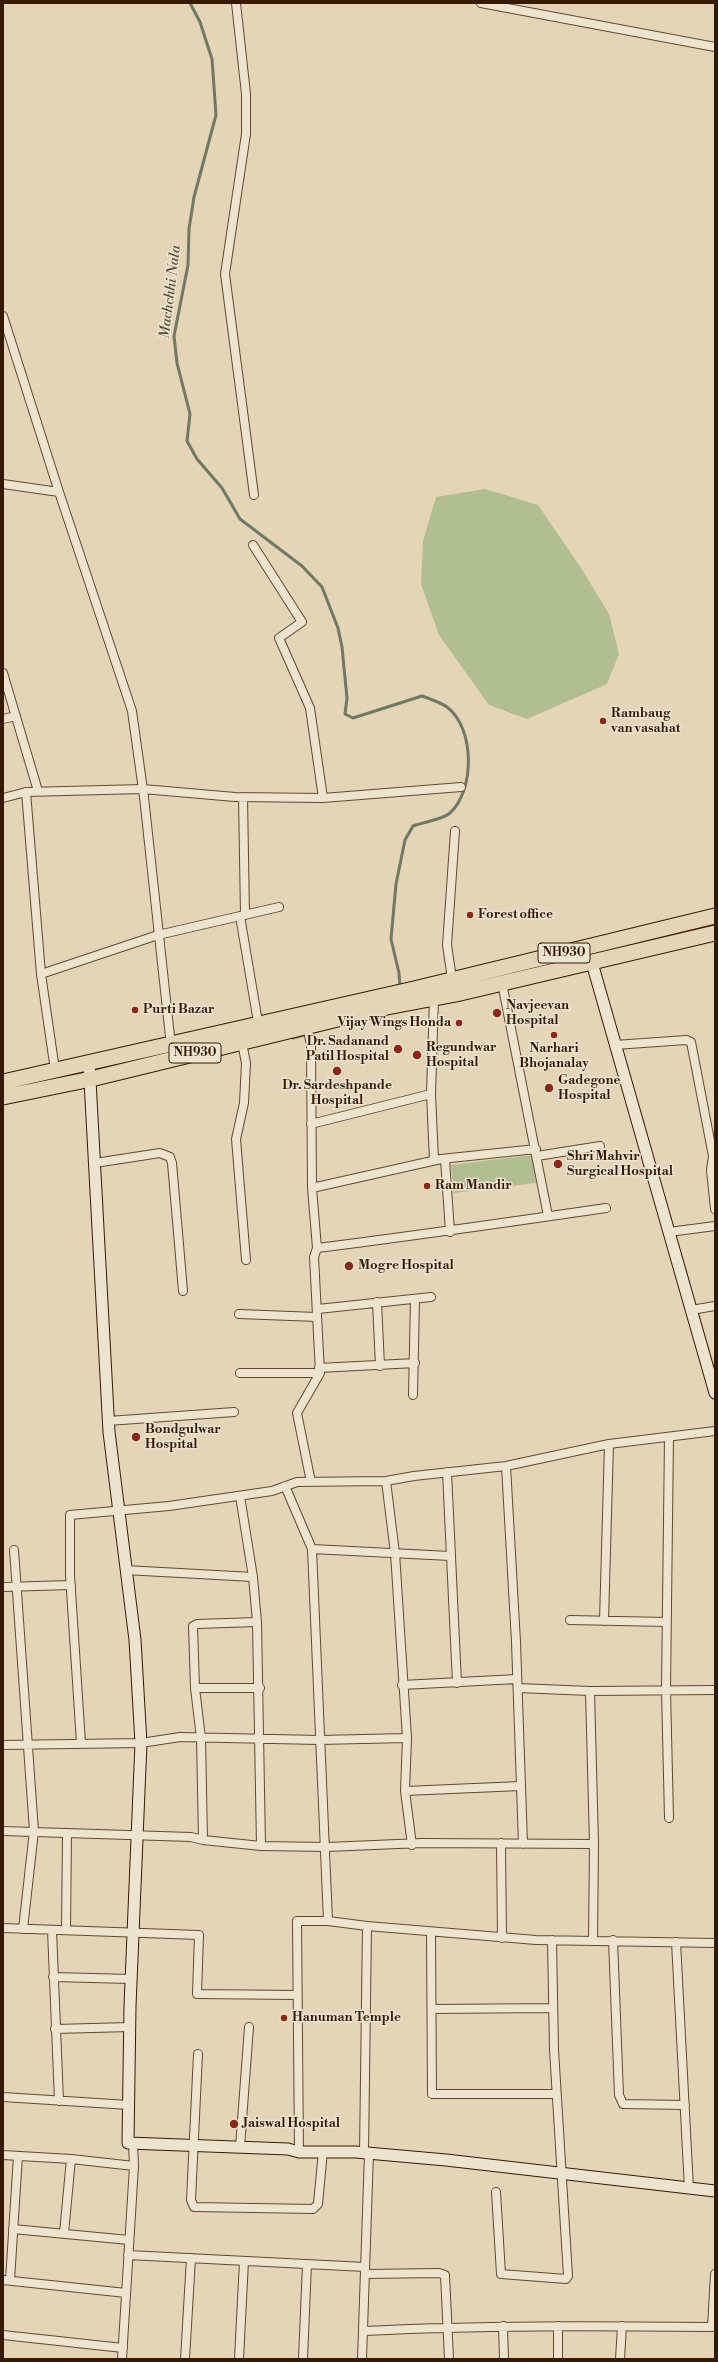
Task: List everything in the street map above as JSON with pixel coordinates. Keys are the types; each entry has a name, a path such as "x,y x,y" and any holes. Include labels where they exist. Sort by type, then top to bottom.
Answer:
{"highway":[{"name":"NH930","path":"7,1089 55,1070 171,1043 259,1030 415,995 452,979 715,916"},
{"name":"NH930","path":"415,995 434,998 592,963 715,933"},
{"name":"NH930","path":"7,1089 92,1079 174,1058 243,1047 259,1030 308,1028 378,1003"}],"street":[{"path":"236,3 246,94 246,134 244,156 226,256 225,274 254,494"},
{"path":"481,3 715,47"},
{"path":"3,316 59,492 132,711 143,789 158,935 174,1058"},
{"path":"3,484 59,492"},
{"path":"253,545 302,622 279,638 310,708 323,798"},
{"path":"3,673 38,792"},
{"path":"3,719 16,716"},
{"path":"3,798 26,792 143,789 243,797 323,798 461,787"},
{"path":"26,792 41,974 55,1070"},
{"path":"243,797 242,915 259,1030"},
{"path":"452,979 447,945 455,830"},
{"path":"41,974 158,935 279,906"},
{"path":"586,948 592,963 715,1393"},
{"path":"502,983 522,1092 536,1152 548,1216"},
{"path":"434,998 431,1094 434,1160"},
{"path":"308,1028 311,1045 312,1188 317,1248 314,1257 320,1370 298,1413 311,1482"},
{"path":"615,1045 686,1040 691,1042 713,1156 711,1170 715,1209"},
{"path":"243,1047 246,1062 244,1103 236,1139 246,1260"},
{"path":"89,1062 92,1079 108,1421 125,1570 135,1640 141,1743 138,1834 132,1933 128,2143 288,2149 299,2152 323,2151 366,2153 715,2191"},
{"path":"311,1124 431,1094"},
{"path":"312,1188 434,1160 600,1146"},
{"path":"95,1163 160,1153 170,1157 172,1163 183,1291"},
{"path":"445,1159 450,1232"},
{"path":"317,1248 450,1232 484,1224 606,1208"},
{"path":"669,1232 715,1226"},
{"path":"239,1314 317,1313 377,1302 431,1297"},
{"path":"413,1395 415,1363 414,1299"},
{"path":"377,1302 380,1366"},
{"path":"691,1310 715,1306"},
{"path":"240,1373 320,1370 415,1363"},
{"path":"108,1421 234,1412"},
{"path":"81,1743 71,1585 70,1514 169,1506 240,1496 272,1491 297,1482 386,1481 446,1472 506,1466 608,1444 715,1431"},
{"path":"669,1436 666,1622 669,1818"},
{"path":"604,1621 608,1444"},
{"path":"506,1466 518,1688 524,1844"},
{"path":"446,1472 457,1683"},
{"path":"386,1481 394,1553 402,1685 407,1738 405,1791 412,1844"},
{"path":"285,1486 312,1549 319,1740 327,1847 328,1921"},
{"path":"240,1496 253,1577 257,1622 260,1688 261,1846"},
{"path":"312,1549 450,1556"},
{"path":"14,1550 15,1587 34,1831 23,1929"},
{"path":"125,1570 253,1577"},
{"path":"3,1587 71,1585"},
{"path":"570,1620 666,1622"},
{"path":"203,1840 201,1738 195,1688 193,1626 197,1624 257,1622"},
{"path":"402,1685 517,1679"},
{"path":"195,1688 260,1688"},
{"path":"518,1688 590,1691 715,1690"},
{"path":"590,1691 594,1844 593,1940"},
{"path":"3,1745 27,1743 141,1743 180,1738 319,1740 407,1738"},
{"path":"405,1791 521,1786"},
{"path":"3,1831 34,1831 67,1834 138,1834 191,1837 203,1840 261,1846 327,1847 501,1843 594,1844"},
{"path":"66,1930 67,1834"},
{"path":"501,1843 502,1938"},
{"path":"299,2152 297,1921 328,1921 502,1938 715,1943"},
{"path":"362,2359 365,2270 367,1926"},
{"path":"3,1928 199,1935 197,1994 297,1995"},
{"path":"52,1930 59,2101"},
{"path":"431,1932 432,2094 556,2094"},
{"path":"496,2192 499,2272 504,2275 566,2279 568,2276 563,2174 556,2094 552,1940"},
{"path":"614,1940 619,2095 623,2104 685,2105"},
{"path":"676,1942 689,2189"},
{"path":"53,1977 131,1979"},
{"path":"432,2009 553,2008"},
{"path":"240,2147 249,2027"},
{"path":"55,2029 130,2028"},
{"path":"198,2054 191,2200 194,2207 313,2209 318,2204 323,2151"},
{"path":"3,2098 128,2104"},
{"path":"122,2359 134,2166 133,2143"},
{"path":"3,2156 71,2159 134,2166"},
{"path":"18,2156 13,2229 6,2280 126,2293"},
{"path":"64,2233 71,2159"},
{"path":"13,2229 129,2240"},
{"path":"128,2255 308,2264 365,2270 440,2273 445,2275 449,2359"},
{"path":"184,2359 190,2258"},
{"path":"238,2359 244,2261"},
{"path":"303,2359 308,2264"},
{"path":"363,2331 503,2326 714,2328 715,2274"},
{"path":"503,2326 504,2359"},
{"path":"558,2326 558,2359"},
{"path":"620,2359 622,2326"},
{"path":"3,2335 123,2348"}],"green space":[{"path":"485,489 538,505 581,568 609,614 619,654 607,684 527,719 489,705 439,635 421,584 423,541 436,497"},
{"path":"532,1155 536,1183 454,1193 451,1165"}],"waterway":[{"name":"Machchhi Nala","path":"190,3 200,22 212,59 216,115 194,197 189,229 188,265 174,336 177,363 190,414 187,441 197,459 222,488 240,519 302,566 322,587 338,628 342,647 347,698 345,714 353,718 422,696 447,707 456,717 463,729 467,744 467,775 464,790 458,803 447,815 413,826 405,840 396,884 391,939 399,973 400,988"},
{"path":"293,1038 318,1031"}],"place":[{"name":"Rambaug van vasahat","path":"603,721"},
{"name":"Forest office","path":"470,915"},
{"name":"Purti Bazar","path":"135,1010"},
{"name":"Navjeevan Hospital","path":"497,1013"},
{"name":"Vijay Wings Honda","path":"459,1023"},
{"name":"Narhari Bhojanalay","path":"554,1035"},
{"name":"Dr. Sadanand Patil Hospital","path":"398,1049"},
{"name":"Regundwar Hospital","path":"417,1055"},
{"name":"Dr. Sardeshpande Hospital","path":"337,1071"},
{"name":"Gadegone Hospital","path":"549,1088"},
{"name":"Shri Mahvir Surgical Hospital","path":"558,1164"},
{"name":"Ram Mandir","path":"427,1186"},
{"name":"Mogre Hospital","path":"349,1266"},
{"name":"Bondgulwar Hospital","path":"136,1437"},
{"name":"Hanuman Temple","path":"284,2018"},
{"name":"Jaiswal Hospital","path":"234,2124"}]}
